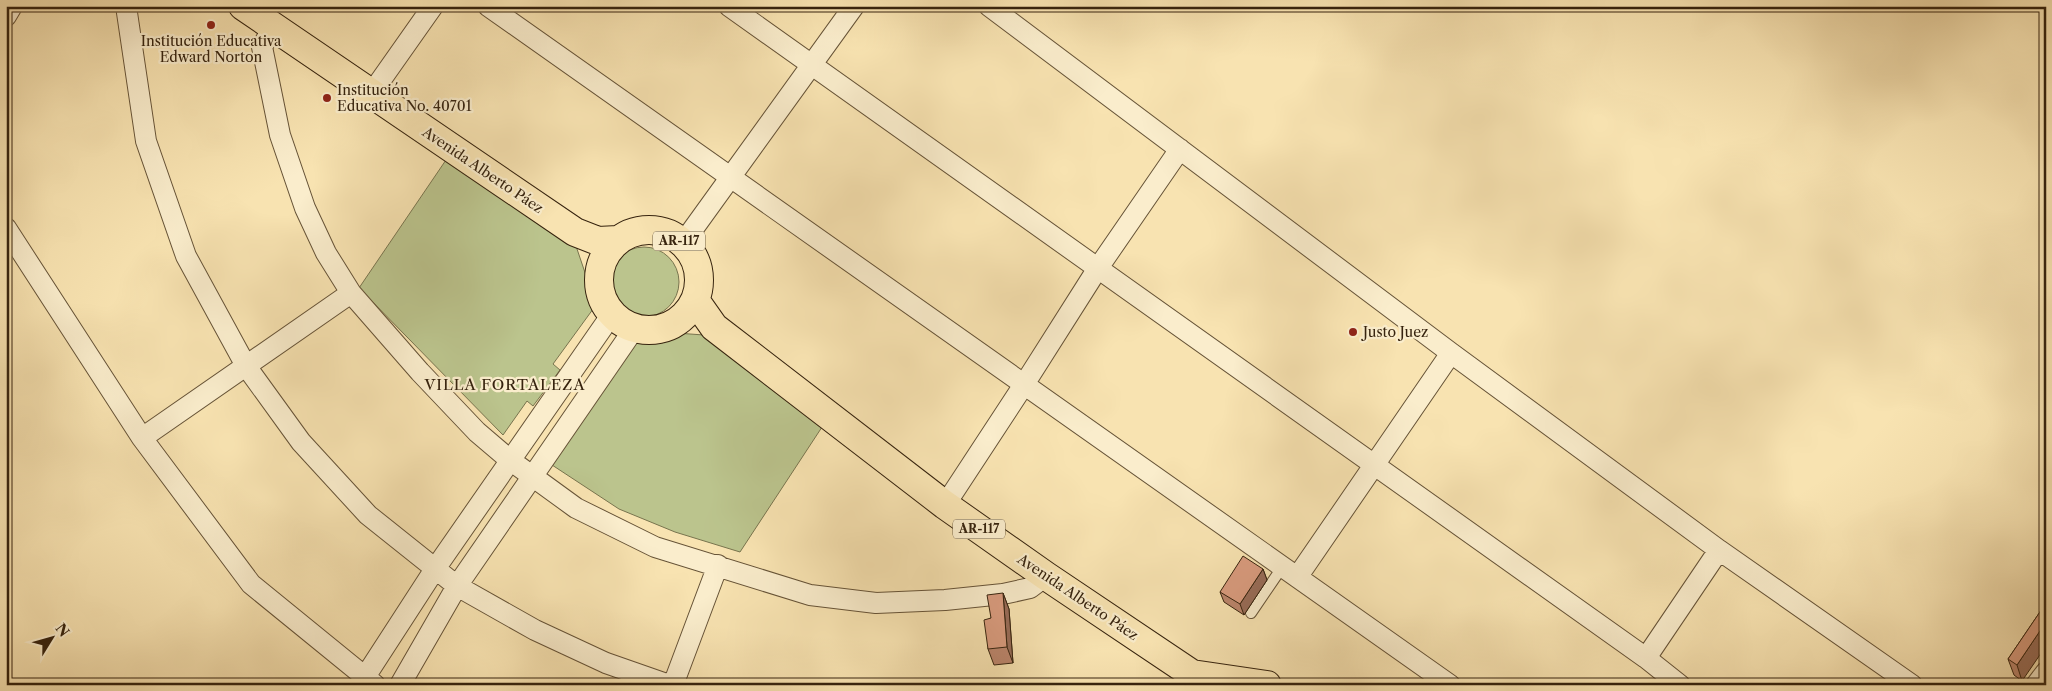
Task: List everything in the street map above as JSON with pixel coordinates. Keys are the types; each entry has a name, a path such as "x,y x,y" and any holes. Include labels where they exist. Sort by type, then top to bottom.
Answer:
{"main road":[{"name":"Avenida Alberto Páez","path":"243,6 575,232 598,241 618,240"},
{"name":"AR-117","path":"618,240 633,232 651,230 668,234 682,244 692,256 698,270 699,285 688,310"},
{"name":"Avenida Alberto Páez","path":"575,232 590,252 599,271"},
{"path":"599,271 606,254 618,240"},
{"name":"AR-117","path":"599,271 598,286 603,301 623,321"},
{"name":"Avenida Alberto Páez","path":"688,310 696,321 714,327 945,505 1191,680 1267,685"},
{"path":"623,321 650,331 666,328 688,310"}],"street":[{"path":"6,16 12,6"},
{"path":"126,6 146,141 186,256 246,366 301,442 368,515 457,586 535,630 606,663 671,685 718,566"},
{"path":"371,94 433,6"},
{"path":"488,6 1025,383 1450,685"},
{"path":"729,6 1646,658 1680,685"},
{"path":"682,244 854,6"},
{"path":"989,6 1451,353 1719,550 1912,685"},
{"path":"273,27 262,47 280,135 305,208 326,253 351,293 420,372 477,432 510,460 532,474 576,508 655,548 810,595 876,602 945,600 1004,594 1030,588 1046,576"},
{"path":"945,505 1098,268 1180,150"},
{"path":"6,228 142,438 251,584 370,681 435,569 510,460 623,321"},
{"path":"142,438 351,293"},
{"path":"400,685 457,586 532,474 623,321"},
{"path":"1290,571 1375,465 1451,353"},
{"path":"1646,658 1719,550"},
{"path":"2036,685 2046,672"}],"lane":[{"path":"1251,613 1290,571"}],"green space":[{"path":"448,157 576,246 596,305 553,364 560,370 533,406 527,401 503,435 359,288"},
{"path":"651,247 664,253 673,262 677,268 679,282 677,296 669,307 658,315 637,317 630,315 619,307 611,296 609,275 611,268 619,257 630,249"},
{"path":"676,333 704,335 824,424 740,552 675,532 619,509 549,463 625,340"}],"building":[{"path":"1243,556 1263,569 1240,604 1220,592"},
{"path":"1003,593 1007,647 988,649 984,620 991,618 987,595"},
{"path":"2046,603 2046,622 2017,665 2008,659"}],"place":[{"name":"Institución Educativa Edward Norton","path":"211,25"},
{"name":"Institución Educativa No. 40701","path":"327,98"},
{"name":"Justo Juez","path":"1353,332"}],"district":[{"name":"VILLA FORTALEZA","path":"505,385"}]}
